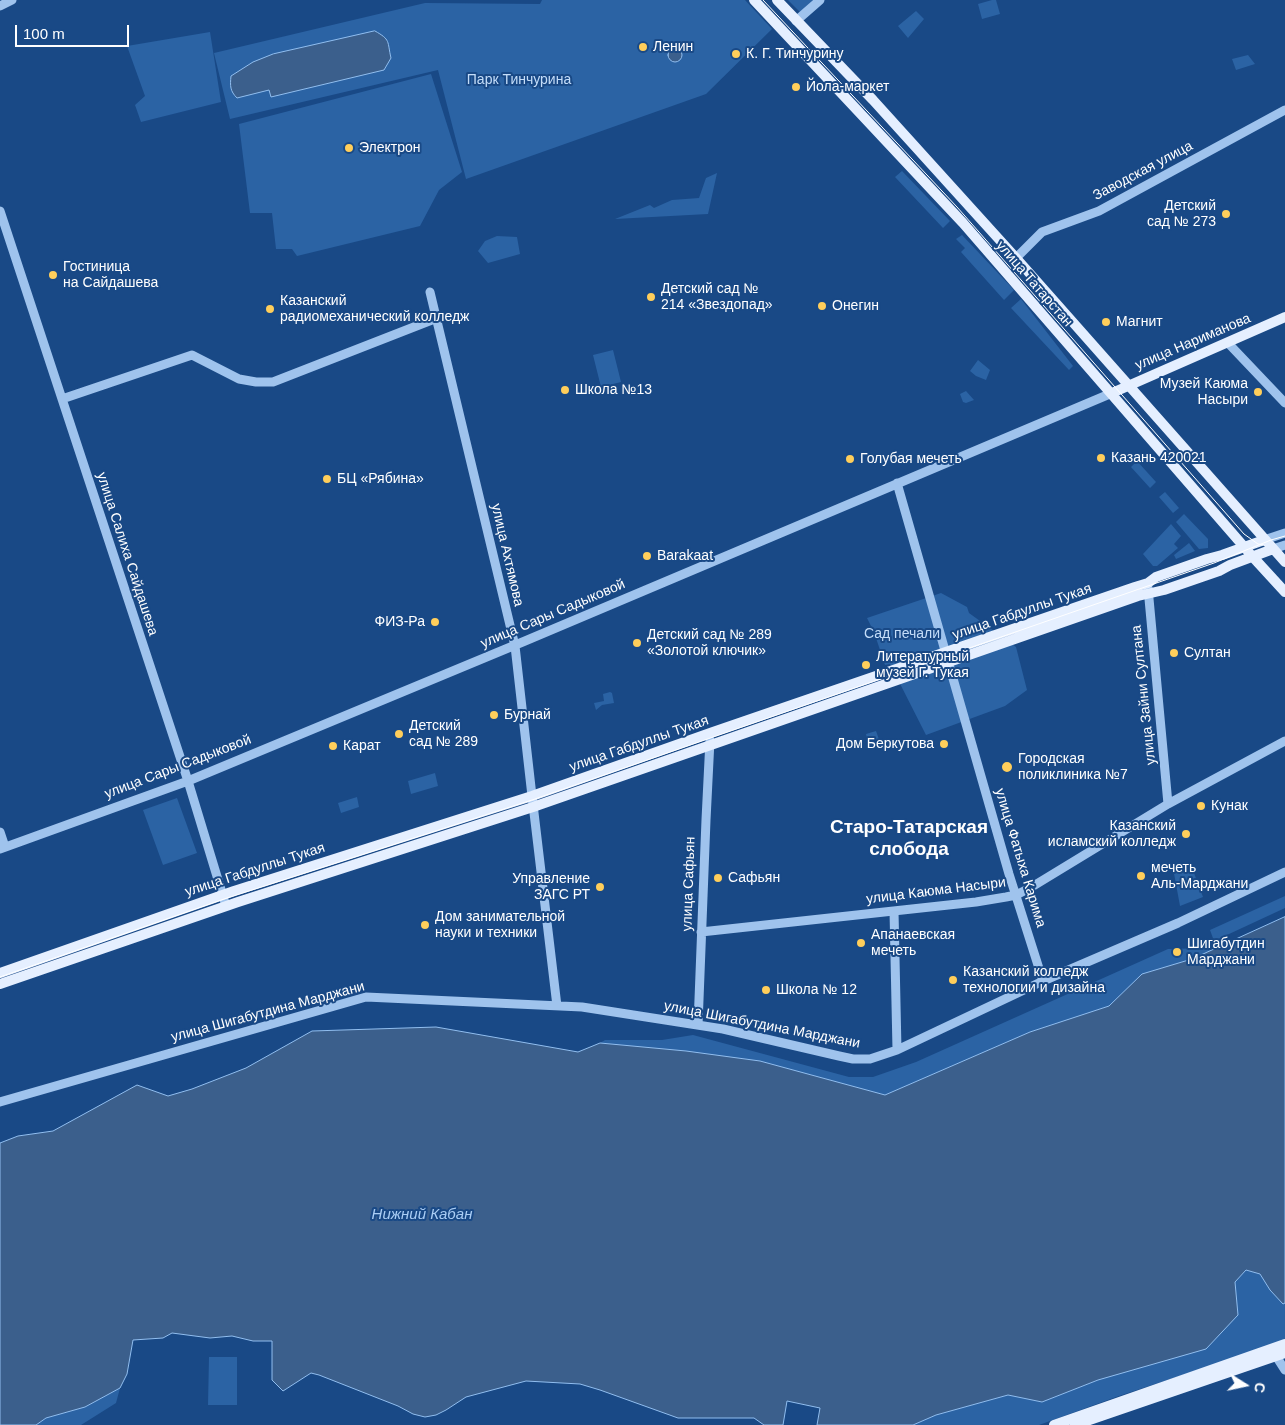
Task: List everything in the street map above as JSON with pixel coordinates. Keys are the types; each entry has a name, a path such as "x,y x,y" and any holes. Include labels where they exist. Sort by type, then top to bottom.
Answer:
{"main road":[{"name":"улица Татарстан","path":"754,0 963,223 1285,592"},
{"name":"улица Татарстан","path":"777,0 873,100 1016,258 1285,562"},
{"path":"784,32 796,21"},
{"name":"улица Нариманова","path":"1112,393 1285,316"},
{"name":"улица Габдуллы Тукая","path":"1148,588 1156,577 1264,540"},
{"name":"улица Габдуллы Тукая","path":"0,973 223,895 710,745 948,657 1148,588 1164,590 1219,571 1230,564 1273,549"},
{"name":"улица Габдуллы Тукая","path":"0,984 532,801 710,733 948,657"},
{"path":"1054,1425 1285,1344"},
{"path":"1075,1425 1280,1354"}],"street":[{"path":"0,6 12,0"},
{"path":"796,21 820,0"},
{"name":"Заводская улица","path":"1016,258 1042,232 1099,211 1285,110"},
{"name":"улица Салиха Сайдашева","path":"0,211 188,780 226,906"},
{"name":"улица Ахтямова","path":"430,292 515,646 557,1006"},
{"path":"62,399 192,355 239,380 273,382 437,318"},
{"path":"1228,343 1285,403"},
{"name":"улица Сары Садыковой","path":"3,848 188,780 515,646 1112,393"},
{"name":"улица Фатыха Карима","path":"897,483 1009,874 1043,981"},
{"name":"улица Габдуллы Тукая","path":"1264,540 1285,533"},
{"name":"улица Габдуллы Тукая","path":"1273,549 1285,545"},
{"name":"улица Зайни Султана","path":"1148,588 1168,804"},
{"name":"улица Сафьян","path":"698,1025 710,733"},
{"name":"улица Каюма Насыри","path":"701,932 976,902 1016,895 1168,804 1285,742"},
{"path":"0,832 3,848"},
{"name":"улица Шигабутдина Марджани","path":"0,1102 366,997 582,1007 723,1029 853,1058 870,1059 898,1050 1043,981 1178,923 1285,872"},
{"path":"894,911 898,1050"},
{"path":"1280,1354 1285,1370"}],"green space":[{"name":"Парк Тинчурина","path":"542,0 745,0 772,29 706,94 466,179 438,70 230,119 214,53 425,3 540,4"},
{"path":"788,0 814,0 800,12"},
{"path":"996,0 1000,14 982,19 978,4"},
{"path":"916,11 924,19 908,38 898,26"},
{"path":"210,32 221,102 141,122 135,105 145,96 127,46"},
{"path":"1248,55 1255,64 1236,70 1232,59"},
{"name":"Электрон","path":"431,74 462,172 439,190 420,226 297,256 292,249 276,249 272,213 250,213 239,124"},
{"path":"902,171 950,221 943,228 895,177"},
{"path":"717,173 708,214 615,219 650,205 654,208 672,200 699,198 706,178"},
{"path":"962,235 1014,290 1004,300 961,252 965,248 956,239"},
{"path":"497,236 517,237 520,254 488,263 478,251 485,241"},
{"path":"1021,299 1073,366 1069,370 1011,308"},
{"path":"613,350 621,382 601,387 593,355"},
{"path":"978,360 990,370 986,380 970,371"},
{"path":"966,391 974,400 966,403 963,402 960,394"},
{"path":"1137,461 1156,482 1150,488 1131,467"},
{"path":"1165,492 1179,508 1173,513 1159,497"},
{"path":"1184,514 1208,539 1208,548 1199,549 1176,522"},
{"path":"1171,524 1181,536 1174,544 1178,548 1157,566 1153,566 1143,554"},
{"path":"1189,543 1195,551 1176,559 1174,555"},
{"name":"Сад печали","path":"941,593 967,607 969,613 1016,647 1027,690 1005,706 926,735 890,664 885,665 874,632 867,618"},
{"path":"612,693 614,703 602,705 596,710 594,703 604,701 603,694"},
{"path":"876,731 881,745 869,747 866,734"},
{"path":"435,773 438,786 411,794 408,781"},
{"path":"357,797 359,807 341,813 338,803"},
{"path":"177,798 197,853 163,865 143,810"},
{"path":"1191,865 1203,897 1180,906 1173,868"},
{"path":"1285,896 1285,908 1214,941 1210,930"},
{"path":"1209,948 1212,951 1142,974 1109,1006 1030,1032 885,1095 760,1061 600,1043 605,1040 662,1040 693,1035 849,1077 873,1077 916,1062 1168,949"},
{"path":"1246,1270 1260,1274 1270,1290 1285,1303 1285,1341 1119,1396 1039,1425 913,1425 936,1415 1008,1395 1042,1402 1098,1380 1237,1315 1235,1282"},
{"path":"209,1357 237,1357 237,1405 208,1405"},
{"path":"120,1388 116,1403 81,1425 36,1425 46,1418 85,1407"}],"water":[{"path":"375,31 386,39 388,44 391,58 384,70 271,97 269,90 237,98 232,91 231,76 253,62 273,54"},
{"path":"672,48 678,48 682,55 678,62 672,62 668,58 668,52"},
{"name":"Нижний Кабан","path":"1285,917 1285,1303 1283,1304 1270,1290 1260,1274 1246,1270 1235,1282 1238,1315 1206,1349 1098,1380 1042,1402 1008,1395 936,1415 913,1425 817,1425 820,1408 787,1401 783,1425 764,1425 754,1418 678,1418 580,1384 526,1381 466,1397 436,1415 425,1417 413,1414 398,1406 311,1373 283,1391 272,1380 272,1341 253,1341 232,1336 210,1338 172,1333 163,1338 133,1340 127,1374 120,1388 85,1407 46,1418 36,1425 0,1425 0,1143 18,1136 53,1131 137,1085 168,1096 192,1089 246,1068 312,1031 436,1027 578,1052 600,1043 686,1051 760,1061 885,1095 1030,1032 1109,1006 1142,974 1192,959"}],"tram line":[{"path":"763,0 957,207 1244,534 1258,544 1264,545"},
{"path":"0,977 224,899 532,800 1214,563 1285,536"}],"place":[{"name":"Ленин","path":"643,47"},
{"name":"К. Г. Тинчурину","path":"736,54"},
{"name":"Йола-маркет","path":"796,87"},
{"name":"Электрон","path":"349,148"},
{"name":"Детский сад № 273","path":"1226,214"},
{"name":"Гостиница на Сайдашева","path":"53,275"},
{"name":"Детский сад № 214 «Звездопад»","path":"651,297"},
{"name":"Онегин","path":"822,306"},
{"name":"Казанский радиомеханический колледж","path":"270,309"},
{"name":"Магнит","path":"1106,322"},
{"name":"Школа №13","path":"565,390"},
{"name":"Музей Каюма Насыри","path":"1258,392"},
{"name":"Казань 420021","path":"1101,458"},
{"name":"Голубая мечеть","path":"850,459"},
{"name":"БЦ «Рябина»","path":"327,479"},
{"name":"Barakaat","path":"647,556"},
{"name":"ФИЗ-Ра","path":"435,622"},
{"name":"Детский сад № 289 «Золотой ключик»","path":"637,643"},
{"name":"Султан","path":"1174,653"},
{"name":"Литературный музей Г. Тукая","path":"866,665"},
{"name":"Бурнай","path":"494,715"},
{"name":"Детский сад № 289","path":"399,734"},
{"name":"Дом Беркутова","path":"944,744"},
{"name":"Карат","path":"333,746"},
{"name":"Городская поликлиника №7","path":"1007,767"},
{"name":"Кунак","path":"1201,806"},
{"name":"Казанский исламский колледж","path":"1186,834"},
{"name":"мечеть Аль-Марджани","path":"1141,876"},
{"name":"Сафьян","path":"718,878"},
{"name":"Управление ЗАГС РТ","path":"600,887"},
{"name":"Дом занимательной науки и техники","path":"425,925"},
{"name":"Апанаевская мечеть","path":"861,943"},
{"name":"Шигабутдин Марджани","path":"1177,952"},
{"name":"Казанский колледж технологии и дизайна","path":"953,980"},
{"name":"Школа № 12","path":"766,990"}],"district":[{"name":"Старо-Татарская слобода","path":"909,839"}]}
